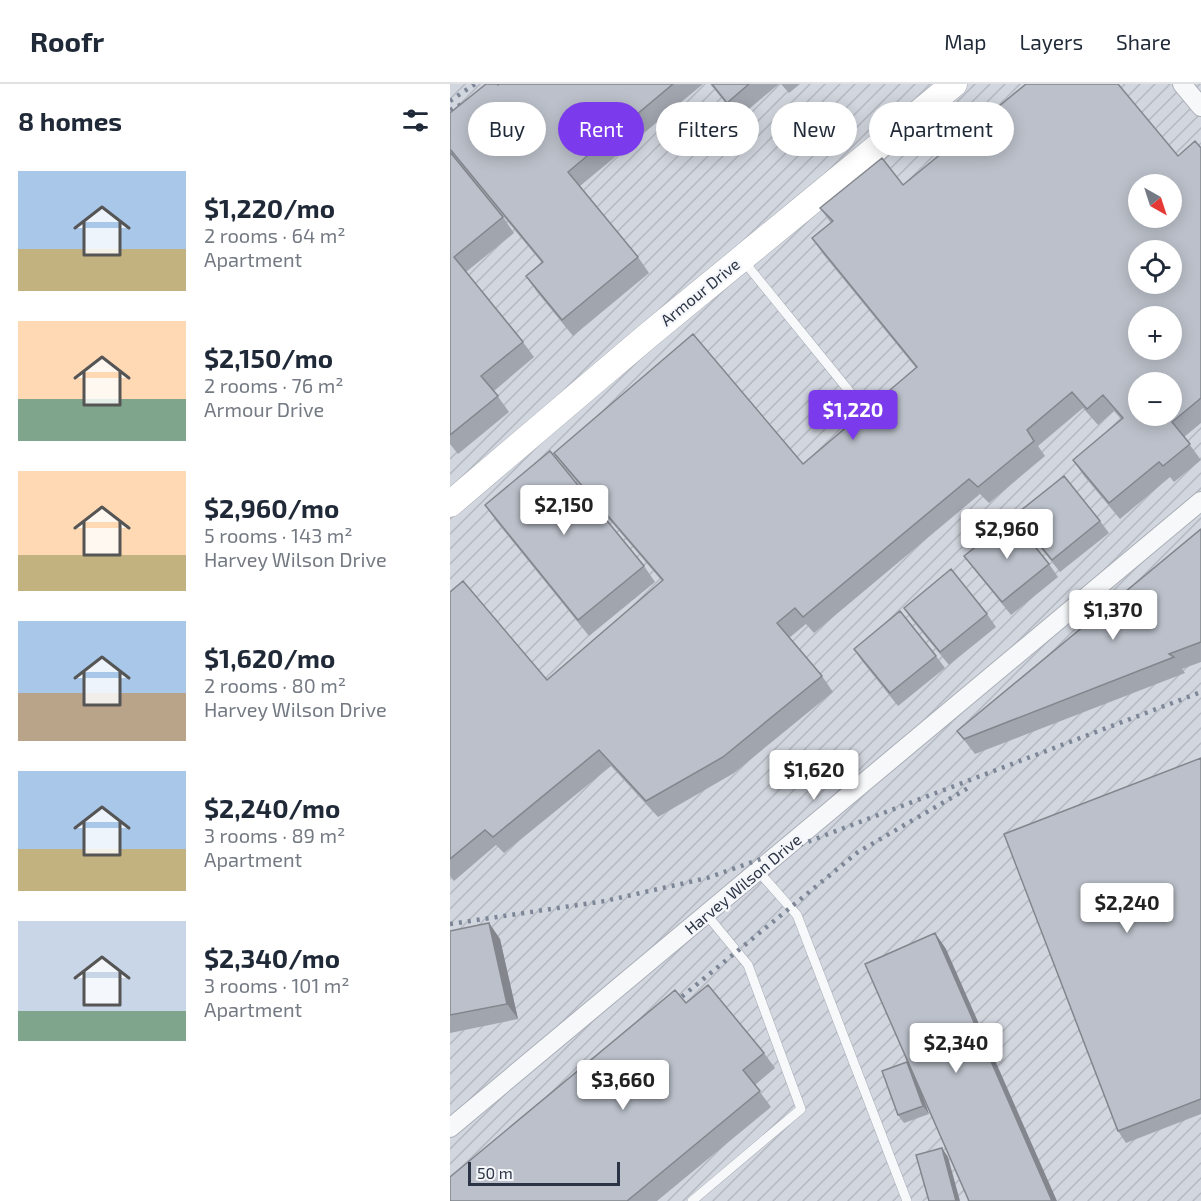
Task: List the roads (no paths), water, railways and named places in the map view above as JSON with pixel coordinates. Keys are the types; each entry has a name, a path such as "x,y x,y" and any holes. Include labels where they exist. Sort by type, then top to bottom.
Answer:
{"street":[{"name":"Armour Drive","path":"450,504 741,259 954,84"},
{"path":"1182,84 1200,101"},
{"name":"Harvey Wilson Drive","path":"450,1128 1201,501"}],"lane":[{"path":"741,259 867,413"},
{"path":"759,872 797,915 907,1201"},
{"path":"692,1201 801,1109 748,965 707,915"}],"railway":[{"path":"450,101 475,84"},
{"path":"450,110 502,84"},
{"path":"450,924 605,901 707,878 1201,692"},
{"path":"668,1008 858,852 970,787"}]}
